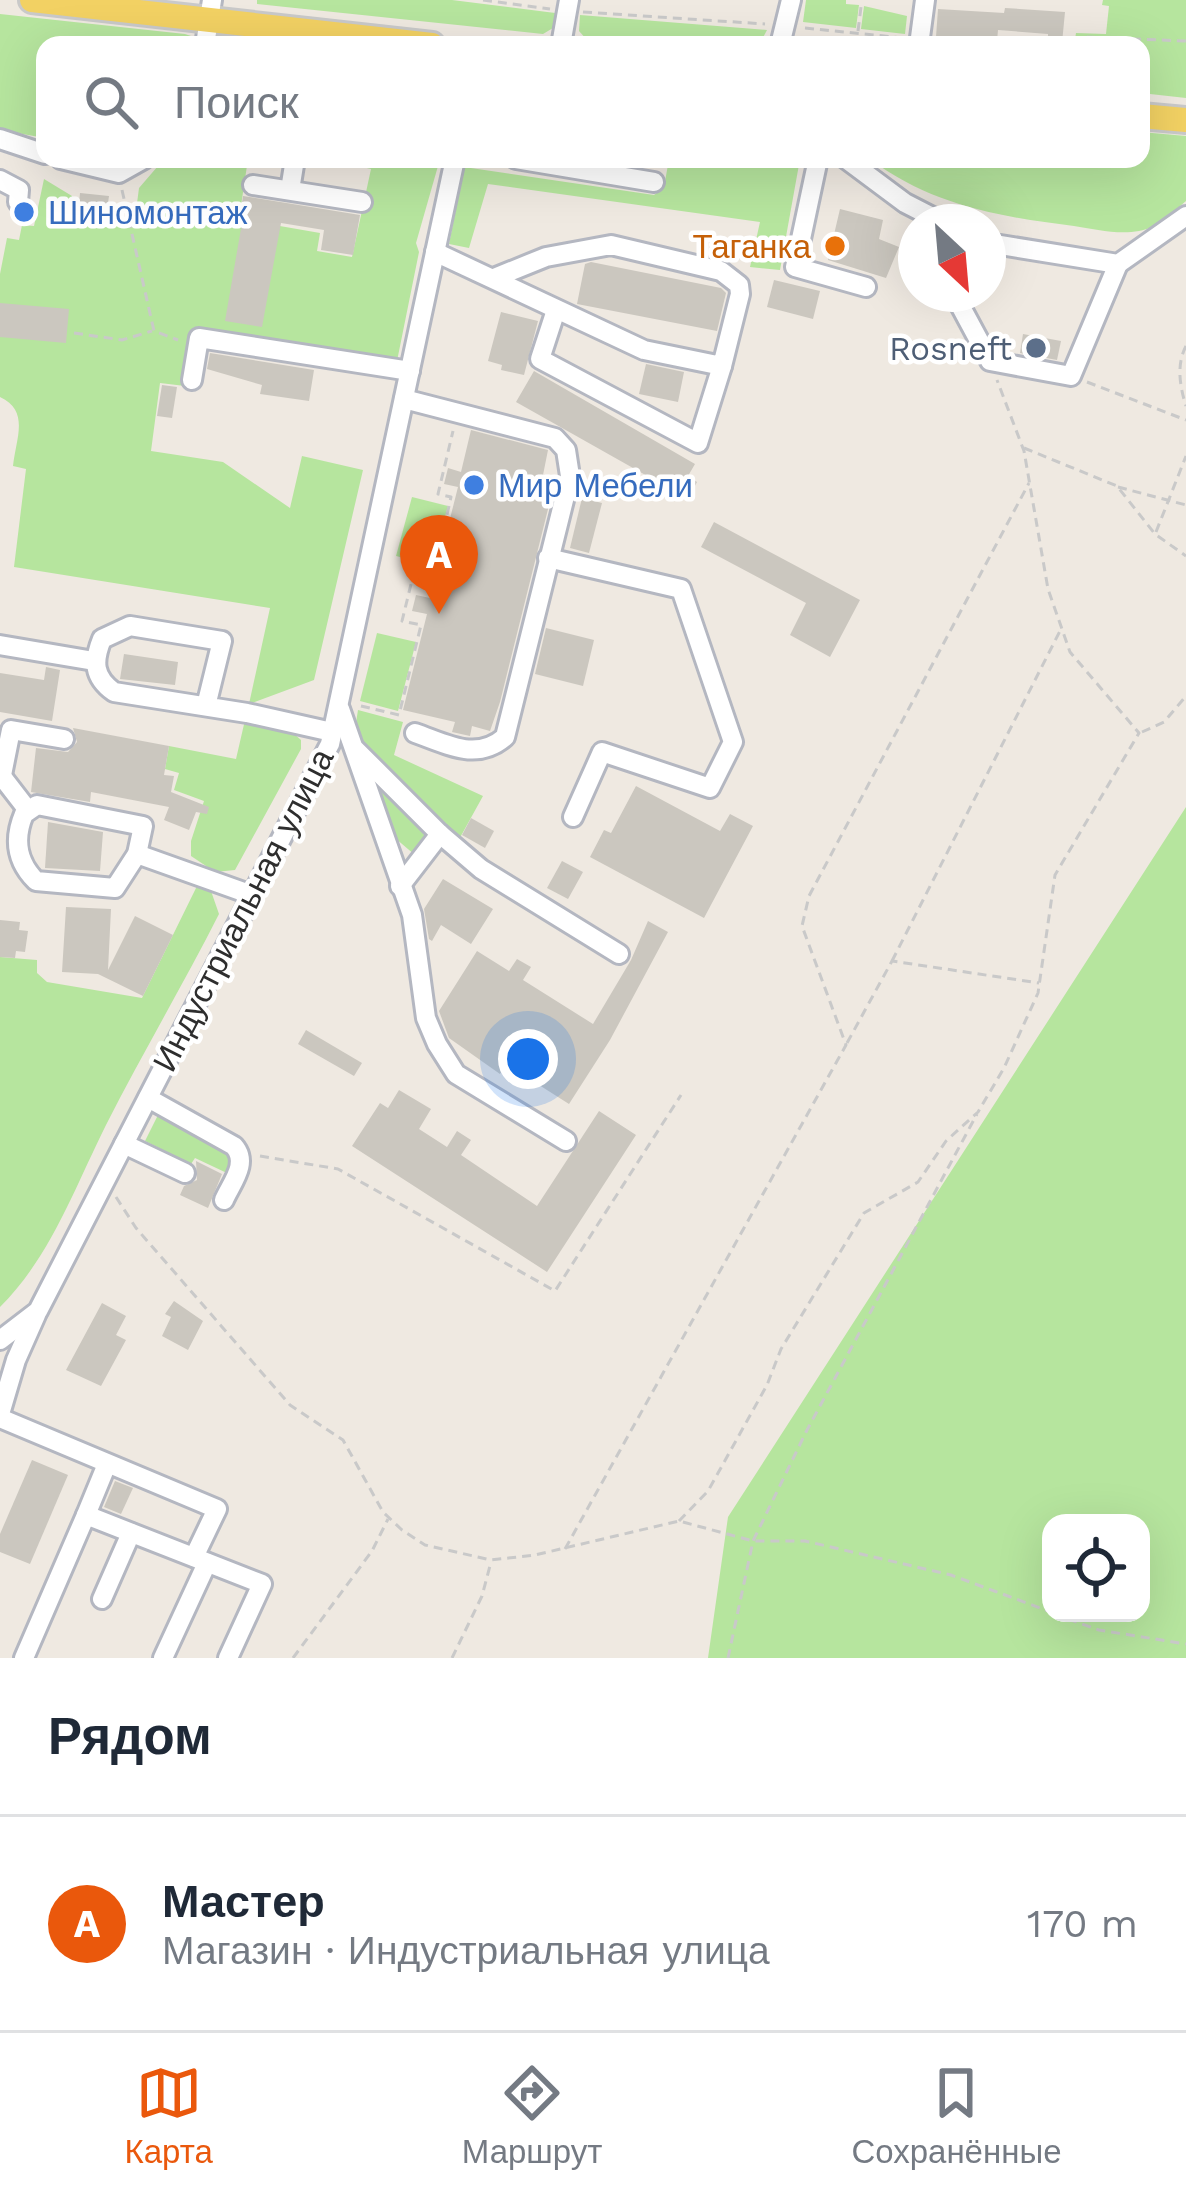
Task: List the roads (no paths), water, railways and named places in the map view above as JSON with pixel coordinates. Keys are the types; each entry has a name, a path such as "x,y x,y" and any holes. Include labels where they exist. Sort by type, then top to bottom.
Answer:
{"main road":[{"path":"32,0 295,36"},
{"path":"1150,117 1186,120"}],"street":[{"path":"782,35 791,0"},
{"path":"912,36 925,0"},
{"path":"563,36 568,5"},
{"path":"0,140 36,151"},
{"path":"99,168 119,173 128,168"},
{"path":"290,190 294,168"},
{"name":"Индустриальная улица","path":"0,1340 38,1311 330,744 453,168"},
{"path":"570,168 654,182"},
{"path":"816,168 795,267 866,287"},
{"path":"858,168 909,204"},
{"path":"0,180 19,190 18,202"},
{"path":"253,184 362,202"},
{"path":"964,312 990,361 1071,376 1118,264 1186,216"},
{"path":"494,278 546,256 611,244 721,272 739,285 722,367 698,443 540,359 556,310"},
{"path":"1006,246 1118,264"},
{"path":"436,252 644,350 722,367"},
{"path":"192,380 199,338 410,371"},
{"path":"404,400 555,438 566,450 570,476 505,737 491,749 474,752 415,733"},
{"path":"548,558 681,589 733,742 710,788 602,752 573,817"},
{"path":"206,706 222,641 130,626 102,639 94,661 103,684 114,692 332,732"},
{"path":"0,645 94,661"},
{"path":"339,703 412,915 426,1018 456,1074 566,1141"},
{"path":"27,809 1,774 11,730 64,739"},
{"path":"352,746 481,869 619,954"},
{"path":"53,806 143,826 137,854 115,888 36,881 18,849 27,809 53,806"},
{"path":"400,886 440,834"},
{"path":"137,854 252,895"},
{"path":"148,1098 241,1153 242,1161 224,1200"},
{"path":"124,1144 185,1173"},
{"path":"38,1311 16,1360 0,1416 217,1509 163,1658"},
{"path":"24,1658 107,1464"},
{"path":"86,1515 262,1584 228,1658"},
{"path":"102,1599 131,1533"}],"place":[{"name":"Шиномонтаж","path":"24,212"},
{"name":"Таганка","path":"835,246"},
{"name":"Rosneft","path":"1036,348"},
{"name":"Мир Мебели","path":"474,485"},
{"name":"Мастер","path":"439,614"}]}
